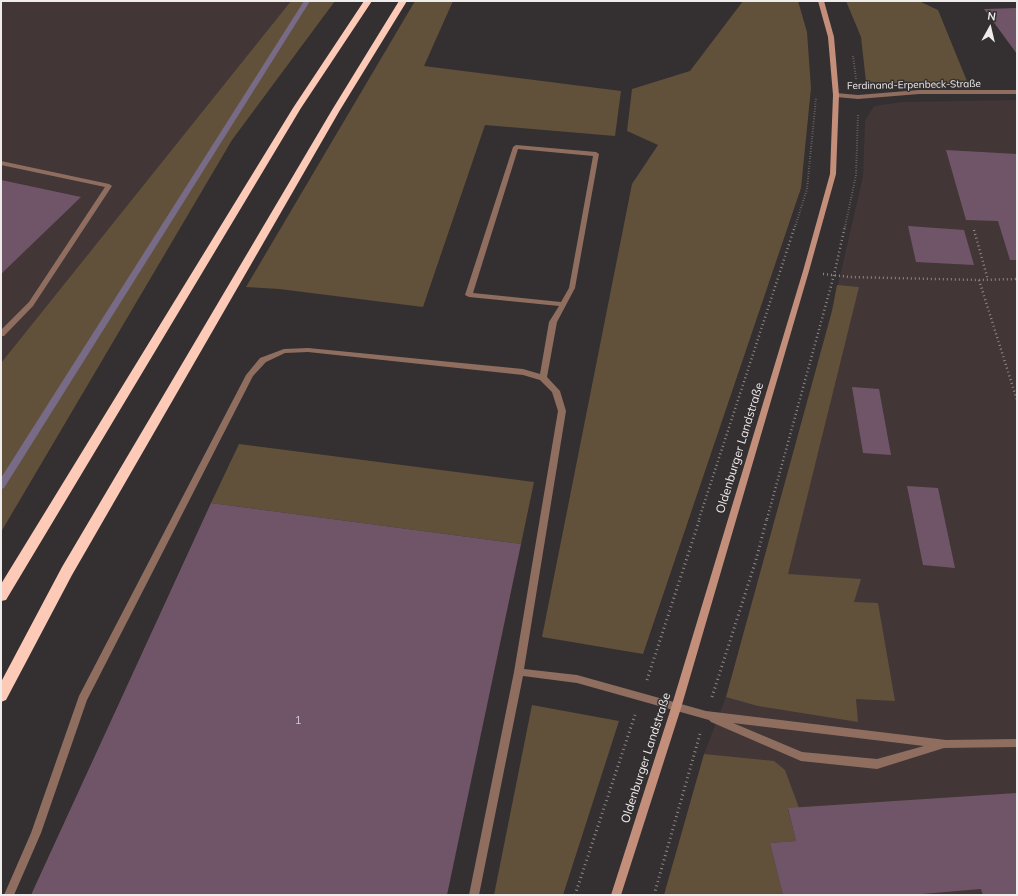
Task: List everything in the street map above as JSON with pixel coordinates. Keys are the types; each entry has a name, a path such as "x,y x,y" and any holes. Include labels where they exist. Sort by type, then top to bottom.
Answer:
{"highway":[{"path":"1,596 297,108 368,1"},
{"path":"1,696 67,571 336,110 403,1"}],"street":[{"name":"Oldenburger Landstraße","path":"616,895 676,708 806,271 833,174 836,95 832,37 821,1"},
{"name":"Ferdinand-Erpenbeck-Straße","path":"836,95 858,97 919,92 1017,92"},
{"path":"543,378 553,322 572,288 596,154 516,148 469,295 563,304"},
{"path":"1,163 110,186 31,304 1,334"},
{"path":"9,895 36,833 82,699 250,374 263,360 284,351 308,350 523,372 543,378 556,391 562,411 519,672 474,895"},
{"path":"519,672 577,679 676,708 706,715 946,744 1017,743"},
{"path":"706,715 801,756 877,764 946,744"}],"path":[{"path":"654,895 706,715 756,560 834,275 856,175 858,97 853,53"},
{"path":"574,895 641,698 806,189 816,94"},
{"path":"974,230 988,280"},
{"path":"806,271 834,275 979,280 1017,279"},
{"path":"979,280 1017,400"}],"shaded area":[{"path":"1,1 291,1 1,363"},
{"path":"291,1 335,1 232,140 1,532 1,363"},
{"path":"415,1 453,1 424,66 621,91 615,136 485,125 423,307 279,289 246,287"},
{"path":"743,1 798,1 807,32 811,88 801,188 643,654 542,637 632,184 658,145 627,131 632,89 690,71"},
{"path":"846,1 919,1 938,10 969,86 866,82 861,37"},
{"path":"1017,100 1017,895 664,895 704,754 726,697 832,311 863,176 865,121 874,106 902,102"},
{"path":"837,285 859,287 788,574 861,579 854,602 878,603 895,701 856,699 858,722 758,706 726,697 832,311"},
{"path":"239,444 534,482 521,544 211,503"},
{"path":"532,705 619,721 563,895 494,895"},
{"path":"704,754 774,761 785,770 799,808 788,809 796,841 770,843 783,895 664,895"}],"building":[{"path":"1017,8 1017,54 984,9"},
{"path":"946,150 1017,154 1017,260 1010,260 998,221 966,220"},
{"path":"1,180 81,197 1,274"},
{"path":"908,226 964,230 974,265 916,262"},
{"path":"852,387 879,389 891,455 863,453"},
{"path":"907,486 938,488 955,568 923,565"},
{"path":"211,503 521,544 447,895 31,895"},
{"path":"1017,793 1017,895 983,895 981,889 922,895 783,895 770,843 796,841 788,808"}],"waterway":[{"path":"1,486 307,1"}]}
